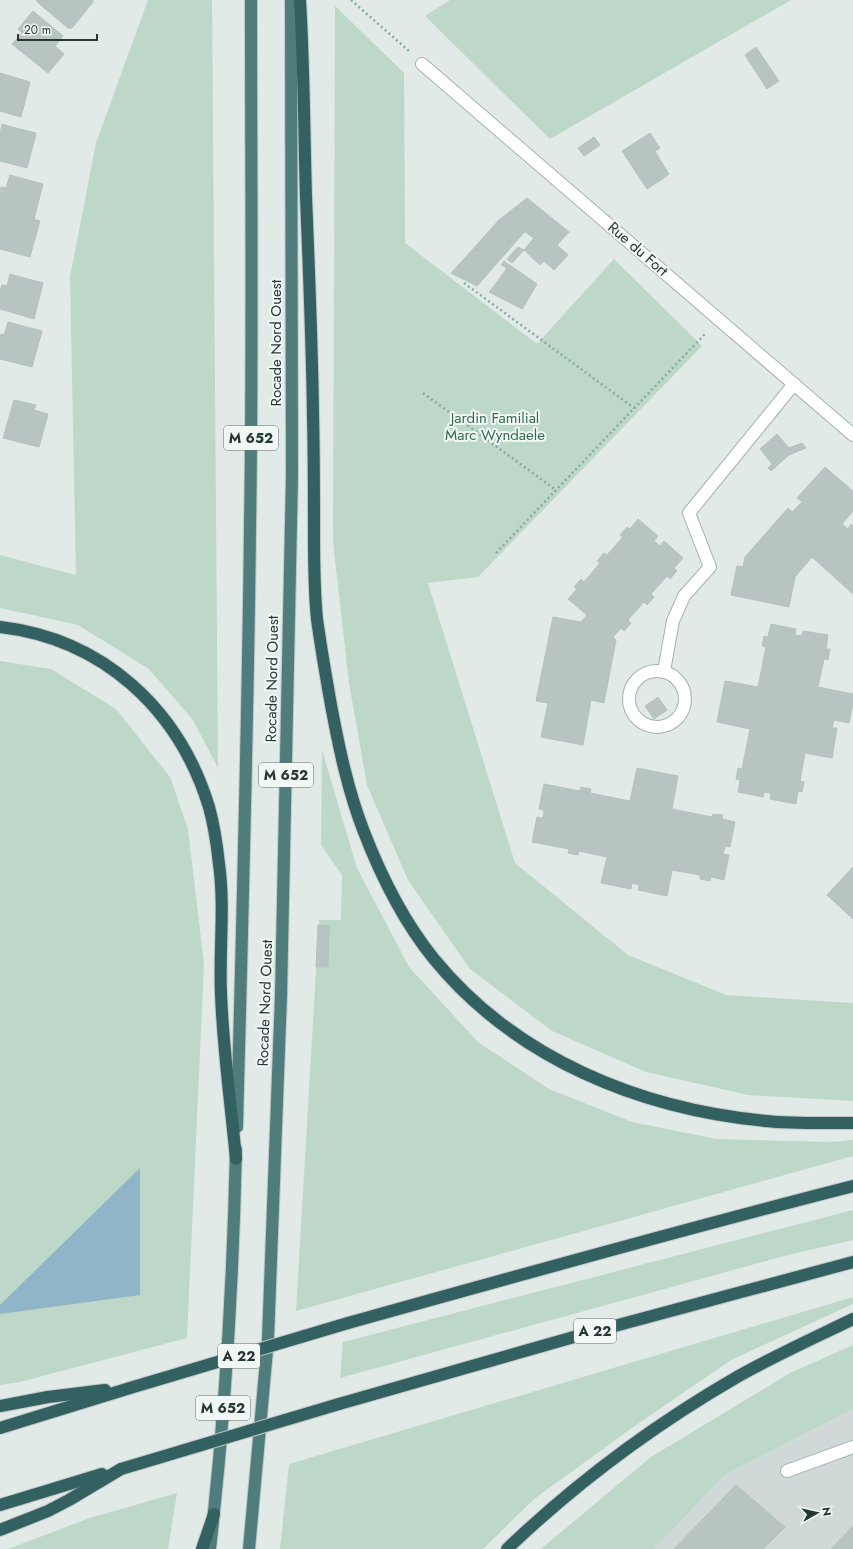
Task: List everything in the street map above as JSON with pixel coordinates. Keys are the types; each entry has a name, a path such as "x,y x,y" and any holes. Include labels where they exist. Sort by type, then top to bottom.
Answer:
{"highway":[{"name":"Rocade Nord Ouest","path":"210,1549 230,1301 236,1159 244,876 250,526 252,202 250,0"},
{"name":"Rocade Nord Ouest","path":"249,1549 268,1339 281,996 292,467 291,0"},
{"path":"300,0 313,414 314,567 317,618 338,739 349,788 365,833 387,883 407,919 433,958 465,993 506,1028 542,1052 582,1073 621,1090 669,1104 717,1114 766,1121 815,1124 853,1123"},
{"path":"0,627 35,633 60,641 82,650 119,674 141,693 167,722 181,743 201,784 209,808 220,865 221,994 236,1159"},
{"name":"A 22","path":"0,1428 130,1388 515,1276 853,1186"},
{"name":"A 22","path":"0,1505 339,1404 595,1331 853,1262"},
{"path":"507,1549 566,1497 629,1448 690,1406 737,1377 853,1319"},
{"path":"0,1406 55,1396 130,1388"},
{"path":"0,1530 48,1511 121,1469"},
{"path":"202,1549 214,1514"}],"street":[{"name":"Rue du Fort","path":"422,64 853,434"},
{"path":"664,671 673,621 684,596 710,566 689,513 794,384"},
{"path":"653,671 664,671 674,676 681,684 685,695 684,706 679,716 671,723 660,727 649,726 640,721 632,713 628,702 629,691 634,681 642,674 653,671"},
{"path":"787,1471 853,1447"}],"path":[{"path":"351,0 422,64"},
{"path":"464,283 634,408"},
{"path":"496,553 719,319"},
{"path":"423,393 556,490"}],"shaded area":[{"path":"853,1409 853,1549 654,1549 726,1474"}],"green space":[{"path":"148,0 212,0 218,768 193,720 149,669 78,625 0,608 0,555 76,575 70,277 96,143"},
{"path":"450,0 791,0 550,139 425,16"},
{"name":"Jardin Familial Marc Wyndaele","path":"335,6 404,73 405,243 537,344 614,259 702,346 478,577 428,583 515,863 628,955 726,995 853,1003 853,1101 748,1095 646,1072 552,1031 470,969 408,880 367,785 349,683 333,542"},
{"path":"0,661 51,669 116,709 170,777 188,829 204,964 187,1338 20,1382 0,1385"},
{"path":"322,750 357,868 409,967 479,1043 549,1089 632,1122 716,1139 831,1142 853,1140 853,1156 296,1311 319,920 341,920 342,875 321,845"},
{"path":"853,1210 853,1240 788,1255 340,1378 343,1342"},
{"path":"853,1297 853,1304 731,1360 629,1430 534,1499 483,1549 280,1549 289,1464"},
{"path":"853,1345 853,1409 726,1474 654,1549 541,1549 651,1457 790,1373"},
{"path":"177,1493 168,1549 8,1549 90,1518"}],"water":[{"path":"140,1168 140,1295 0,1314 0,1305"}],"building":[{"path":"93,0 93,2 72,28 68,28 36,1"},
{"path":"33,11 63,36 55,46 64,54 48,73 12,44 22,33 18,29"},
{"path":"756,47 779,81 767,89 745,55"},
{"path":"0,73 30,82 21,117 0,111"},
{"path":"2,124 12,127 9,129 36,134 27,168 0,161 0,134"},
{"path":"12,127 36,133 9,129"},
{"path":"650,133 660,148 655,151 662,163 654,169 661,180 647,189 622,151"},
{"path":"594,137 600,145 584,156 578,148"},
{"path":"662,163 669,174 661,180 654,169"},
{"path":"10,175 43,184 34,219 0,211 1,187 6,188"},
{"path":"527,198 543,211 514,244 490,230 499,220"},
{"path":"1,211 40,221 30,257 0,249"},
{"path":"543,211 569,232 557,245 568,255 554,270 544,261 540,265 524,250 534,238 525,232"},
{"path":"490,230 514,244 498,262 474,248"},
{"path":"518,247 524,250 512,263 507,259"},
{"path":"474,248 498,262 477,286 451,273"},
{"path":"504,261 537,284 524,306 494,286 507,268 501,265"},
{"path":"10,274 43,283 34,319 0,309 0,292 2,285 7,286"},
{"path":"494,286 524,306 522,309 489,292"},
{"path":"8,322 42,331 32,367 0,359 0,336 1,334 4,335"},
{"path":"14,400 36,405 34,410 48,414 39,447 3,438"},
{"path":"777,434 789,448 802,443 806,448 789,455 771,471 768,468 772,464 760,449"},
{"path":"825,467 853,491 853,511 842,524 848,529 851,524 853,526 853,594 812,557 795,577 789,607 731,595 737,566 743,567 745,557 788,508 792,512 802,502 797,498"},
{"path":"638,519 658,536 654,541 660,546 664,541 683,558 674,568 677,571 670,579 667,576 651,594 654,597 647,605 644,602 628,620 631,623 624,631 621,628 613,637 616,640 604,703 591,700 583,745 541,737 548,703 536,701 553,617 581,622 587,615 568,599 577,589 574,587 581,579 584,582 600,563 597,561 604,553 607,555 623,537 620,535 627,527 630,529"},
{"path":"771,624 796,629 795,635 802,636 803,631 828,635 826,649 830,649 828,660 824,659 818,687 853,694 853,704 849,723 834,720 832,728 837,728 832,758 805,753 800,781 804,782 802,792 798,791 796,804 770,799 771,793 764,792 763,797 738,792 740,780 736,779 738,768 742,769 750,729 717,722 725,681 758,687 766,647 762,646 764,636 768,637"},
{"path":"658,697 667,710 654,719 645,706"},
{"path":"637,768 678,776 672,809 712,817 713,814 723,815 722,819 735,822 730,847 725,846 723,854 729,855 724,880 711,877 710,881 700,879 700,875 672,870 667,896 638,890 639,885 632,883 631,889 601,883 607,857 579,851 578,855 568,853 569,849 532,842 537,817 543,818 544,810 539,809 544,784 580,791 581,787 591,789 590,793 630,801"},
{"path":"853,867 853,919 827,895"},
{"path":"318,925 329,926 328,967 316,967"},
{"path":"736,1485 785,1527 763,1549 674,1549"},
{"path":"853,1526 853,1549 831,1549"}]}
